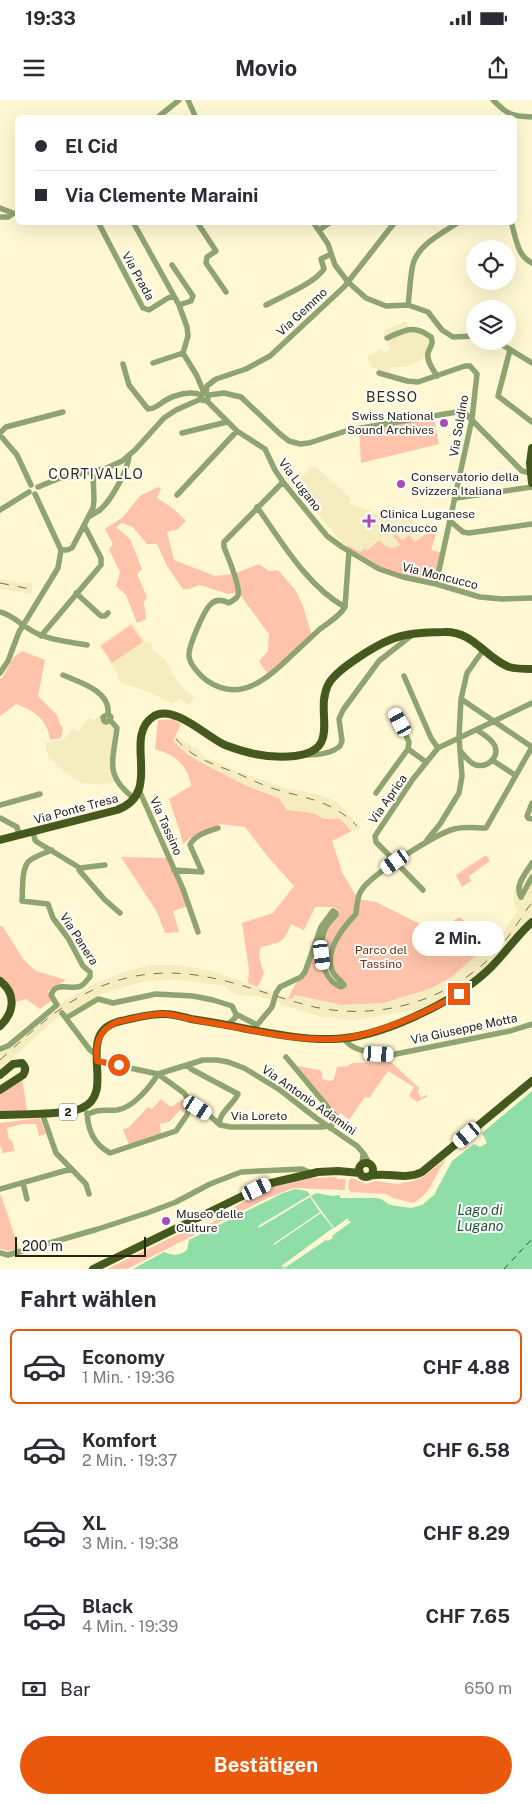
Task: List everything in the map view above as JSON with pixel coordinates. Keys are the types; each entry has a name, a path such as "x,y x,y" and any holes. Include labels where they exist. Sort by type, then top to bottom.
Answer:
{"main road":[{"path":"532,448 530,463 532,483"},
{"path":"305,755 317,748 324,738 323,702 326,687 331,678 373,648 392,639 412,635 452,632 462,635 509,667 532,669"},
{"name":"Via Ponte Tresa","path":"0,840 117,810 128,805 139,790 142,778 142,736 148,721 158,714 169,714 225,745 265,757 305,755"},
{"name":"2","path":"0,1115 86,1111 96,1094 98,1080 97,1043 101,1033 117,1022 164,1014 226,1025 257,1027 313,1039 344,1038 382,1029 441,1004 459,994 489,970 532,922"},
{"path":"0,982 7,988 12,1003 9,1016 0,1026"},
{"path":"0,1074 17,1062 22,1063 25,1067 23,1075 0,1090"},
{"path":"365,1167 363,1176 410,1177 422,1172 532,1082"},
{"path":"93,1269 267,1184 311,1173 365,1167 386,1175"}],"street":[{"path":"161,115 180,100"},
{"path":"188,100 195,115"},
{"path":"493,100 505,115"},
{"path":"517,117 532,117"},
{"path":"0,208 15,214"},
{"path":"0,217 15,214"},
{"name":"Via Prada","path":"100,225 143,308 149,310 174,296"},
{"path":"135,225 179,305 187,327 188,336 183,353 153,363"},
{"path":"199,225 216,251 207,257 206,262 226,292"},
{"path":"315,225 328,244 335,265 348,282 374,302 386,306 408,305 428,312 447,335 459,338 466,337"},
{"path":"319,230 326,225"},
{"name":"Via Gemmo","path":"205,396 207,386 216,379 246,369 270,356 348,282 393,225"},
{"path":"408,305 414,261 420,251 429,243 455,225"},
{"path":"512,225 520,254 532,263"},
{"path":"266,305 306,284 320,274 324,269 321,258 331,254"},
{"path":"172,265 193,296 191,301 179,305"},
{"path":"387,338 406,329 425,333 432,341 428,356 436,376"},
{"path":"532,363 510,350 498,396 532,422"},
{"name":"Via Lugano","path":"183,353 197,376 205,396 237,431 265,449 271,464 283,482 326,536 349,551"},
{"path":"123,364 130,385 148,409 152,409 176,396 195,393 205,396"},
{"name":"Via Soldino","path":"379,373 418,382 464,366 470,366 477,374 472,419 436,584"},
{"path":"35,486 60,478 93,472 116,464 130,455 164,418 176,410 205,396 224,393 241,397 280,434 290,441 300,444 310,443 349,430 463,412 522,471 531,472"},
{"path":"0,510 38,491 17,455 0,434 6,427 63,412"},
{"path":"182,433 227,422"},
{"path":"176,495 237,431"},
{"path":"88,517 101,509 107,501 129,461 130,455"},
{"path":"61,550 72,548 88,517 94,500 93,472"},
{"path":"283,482 224,542 238,592 237,598 229,603 219,600 209,605 191,642 189,651 190,661 195,670 217,686 245,690 279,668 321,628 341,615 345,607 349,551"},
{"path":"456,498 532,487"},
{"path":"0,673 8,661 23,626 61,560 61,550 32,493"},
{"path":"257,508 308,576 345,607"},
{"path":"450,521 464,532 469,533 532,524"},
{"path":"41,636 101,565 102,562 84,525"},
{"name":"Via Moncucco","path":"349,551 379,569 480,597 502,599 532,598"},
{"path":"76,593 101,616 105,616 108,613"},
{"path":"0,612 14,617 23,626 41,636 87,645"},
{"path":"305,755 325,753 340,746 342,741 339,719 343,710 379,661 412,635"},
{"path":"426,841 459,793 462,776 462,752 459,737 461,699 467,673 484,649"},
{"path":"63,675 100,694 108,708 108,714 104,716 103,720 106,722 110,720 117,728 112,770 114,777 134,799"},
{"path":"404,676 430,738 438,748 532,703"},
{"path":"97,1058 64,1015 98,999 113,1002 156,994 193,996 232,1006 236,1014 257,1027 272,1007 280,987 301,977 305,972 321,927 331,912 335,911 336,915 326,926 322,955 327,974 336,984 343,987 344,983 335,976 331,969 330,959 333,948 345,924 356,914 360,891 369,881 426,841 453,829 463,827 486,828 532,747 461,699"},
{"path":"395,712 409,742 408,749 426,762"},
{"path":"462,752 474,764 486,764 492,760 496,754 496,747 477,730"},
{"name":"Via Aprica","path":"423,890 376,842 375,836 426,762 438,748"},
{"name":"Via Aprica","path":"376,793 408,749"},
{"path":"492,760 515,775"},
{"name":"Via Tassino","path":"139,790 183,889 198,932"},
{"path":"0,805 40,794"},
{"path":"531,819 527,816 532,804"},
{"path":"0,818 17,827 19,835"},
{"name":"Via Tassino","path":"174,870 202,872 190,845 192,841 202,834 218,828"},
{"path":"33,832 35,840 80,868 105,865"},
{"name":"Via Panera","path":"0,1049 8,1046 56,1005 51,995 56,988 83,985 90,977 90,972 83,966 68,938 52,918 48,904 22,901 24,873 27,864 32,859 52,850"},
{"path":"532,863 520,882 518,889 521,897 532,877"},
{"path":"80,868 81,874 120,913"},
{"path":"226,1025 235,1018 236,1014"},
{"name":"Via Giuseppe Motta","path":"344,1038 349,1045 359,1049 391,1055 510,1031 532,1024"},
{"path":"286,1057 336,1117 329,1127"},
{"name":"Via Antonio Adamini","path":"97,1058 158,1074 203,1060 228,1062 244,1068 280,1090 357,1146 362,1152 365,1167"},
{"path":"188,1065 191,1069 238,1094 221,1116 220,1125"},
{"path":"158,1074 127,1107 119,1110 86,1111 93,1138 97,1144 110,1153 176,1131 187,1116 191,1103"},
{"name":"Via Loreto","path":"158,1074 184,1093 186,1099 220,1125 231,1127 329,1127"},
{"path":"42,1113 56,1153 86,1184 89,1194"},
{"path":"316,1118 313,1123 316,1127"},
{"path":"0,1253 8,1255 116,1223 176,1202 210,1184 241,1172 302,1169 311,1173"},
{"path":"0,1189 71,1170"},
{"path":"23,1183 27,1199"}],"shaded area":[{"path":"406,321 409,327 431,340 429,349 420,361 406,367 389,367 391,374 371,367 367,357 382,349 384,353 390,349 383,331"},
{"name":"Clinica Luganese Moncucco","path":"314,465 352,499 348,503 381,515 408,514 418,526 416,529 422,536 427,533 436,534 431,550 443,553 436,584 347,548 311,506 315,502 298,481"},
{"path":"0,579 33,584 31,594 0,589"},
{"path":"133,622 145,642 150,642 154,651 165,659 172,673 185,690 195,697 189,705 179,699 173,704 144,690 119,681 115,669 99,645"},
{"path":"98,715 116,725 112,770 115,782 88,784 78,782 48,757 45,742 63,740 73,728 79,731 88,718 95,720"},
{"path":"176,735 194,748 196,747 203,756 234,770 285,788 316,794 336,801 361,827 354,832 339,819 324,819 314,813 287,810 279,798 247,786 187,754 173,741"},
{"path":"532,866 532,915 502,952 473,980 438,1002 415,1013 413,1010 352,1021 319,1016 258,996 238,995 228,990 226,986 176,980 150,981 98,995 95,1001 66,1018 58,1017 0,1069 0,1053 57,1005 94,984 123,972 150,965 179,965 209,970 291,999 294,995 342,1005 384,1003 432,988 453,976 497,935 501,937 517,911 514,903 514,890"}],"green space":[{"path":"434,418 439,444 361,463 359,430"},
{"path":"158,487 161,489 157,498 174,509 186,521 178,529 167,532 174,560 215,576 234,574 259,564 269,571 278,570 296,591 303,606 312,636 269,676 259,661 268,651 269,634 238,592 228,594 200,585 183,589 167,566 157,544 147,544 133,527 121,523 116,527 130,539 142,569 137,574 147,597 144,602 146,619 137,623 126,595 116,586 120,572 109,549 113,544 105,529 123,517 140,496"},
{"path":"427,533 436,534 431,550 443,553 436,584 379,569 349,551 347,545 361,552 365,548 367,551 379,540 384,545 394,548 400,545 393,536 396,534 402,540 409,535 415,542"},
{"path":"131,625 143,642 112,663 101,646"},
{"path":"22,651 45,660 38,696 57,715 63,728 61,738 50,740 46,726 39,716 16,704 0,716 0,678 2,678 14,657"},
{"name":"Parco del Tassino","path":"173,719 181,724 173,741 198,761 247,786 279,798 287,810 314,813 324,819 340,819 352,831 332,841 343,874 358,899 376,902 432,930 446,926 459,917 493,940 453,976 432,988 384,1003 342,1005 295,995 292,999 288,998 313,952 322,955 324,966 336,985 339,980 330,959 341,930 329,949 324,946 329,925 339,911 333,907 315,907 304,930 291,924 283,939 261,947 259,957 264,973 258,987 248,983 249,969 242,923 273,913 294,886 245,827 220,824 192,837 183,844 169,799 191,786 190,779 179,762 168,754 155,749 158,720"},
{"path":"486,855 490,861 469,876 471,881 462,887 456,875"},
{"path":"121,857 168,858 188,906 173,911 179,932 165,933 157,912"},
{"path":"0,926 3,927 23,959 36,971 66,980 48,991 52,1000 40,1009 26,999 12,1003 0,981"},
{"path":"289,1060 297,1066 320,1070 322,1072 322,1079 330,1081 334,1079 337,1067 349,1066 353,1063 391,1062 419,1088 418,1092 421,1098 426,1095 428,1096 417,1102 409,1096 414,1087 388,1071 369,1098 365,1097 349,1120 341,1113 337,1116"},
{"path":"22,1078 27,1110 0,1113 0,1093"},
{"path":"161,1099 171,1107 182,1100 189,1105 186,1114 180,1110 169,1122 160,1124 161,1134 129,1145 123,1129 128,1128 148,1107 152,1109"},
{"path":"40,1118 46,1134 39,1136 36,1124 22,1124 7,1128 9,1139 12,1141 15,1151 3,1153 0,1145 0,1123"},
{"path":"447,1158 425,1194 413,1203 393,1198 386,1194 351,1192 348,1189 349,1180 352,1178 366,1184 376,1181 397,1184 413,1181 424,1176"},
{"path":"337,1177 337,1179 345,1179 345,1190 293,1188 266,1199 127,1269 107,1269 187,1230 211,1223 247,1199 274,1185 308,1178"},
{"path":"0,1195 19,1249 8,1251 0,1249"}],"water":[{"name":"Lago di Lugano","path":"532,1091 532,1269 133,1269 164,1252 173,1255 179,1254 187,1250 189,1240 281,1194 295,1189 307,1191 311,1196 316,1193 333,1196 340,1195 340,1198 376,1198 390,1205 411,1208 422,1205 434,1195 452,1161 474,1144 480,1147 487,1143 482,1133"}],"pier":[{"path":"310,1195 334,1228 348,1218 349,1220 346,1222 351,1222 332,1236 333,1238 328,1241 326,1240 283,1269 285,1265 281,1266 333,1228 321,1213 273,1244 320,1212 310,1197 259,1228 258,1226"}],"ferry route":[{"path":"504,1269 532,1239"}],"railway":[{"path":"0,583 30,589"},
{"path":"176,739 190,752 205,761 268,787 320,802 338,811 357,826"},
{"path":"0,1060 46,1020 79,997 115,981 158,973 179,973 219,979 325,1009 352,1011 404,1006 452,986 474,972 499,948 532,902"}],"place":[{"name":"Swiss National Sound Archives","path":"444,423"},
{"name":"Conservatorio della Svizzera Italiana","path":"401,484"},
{"name":"Clinica Luganese Moncucco","path":"369,521"},
{"name":"Museo delle Culture","path":"166,1221"}],"district":[{"name":"BESSO","path":"392,397"},
{"name":"CORTIVALLO","path":"96,474"}],"route":[{"path":"119,1065 97,1061 96,1052 101,1033 117,1022 164,1014 282,1035 313,1039 335,1039 382,1029 441,1004 459,994"}]}
